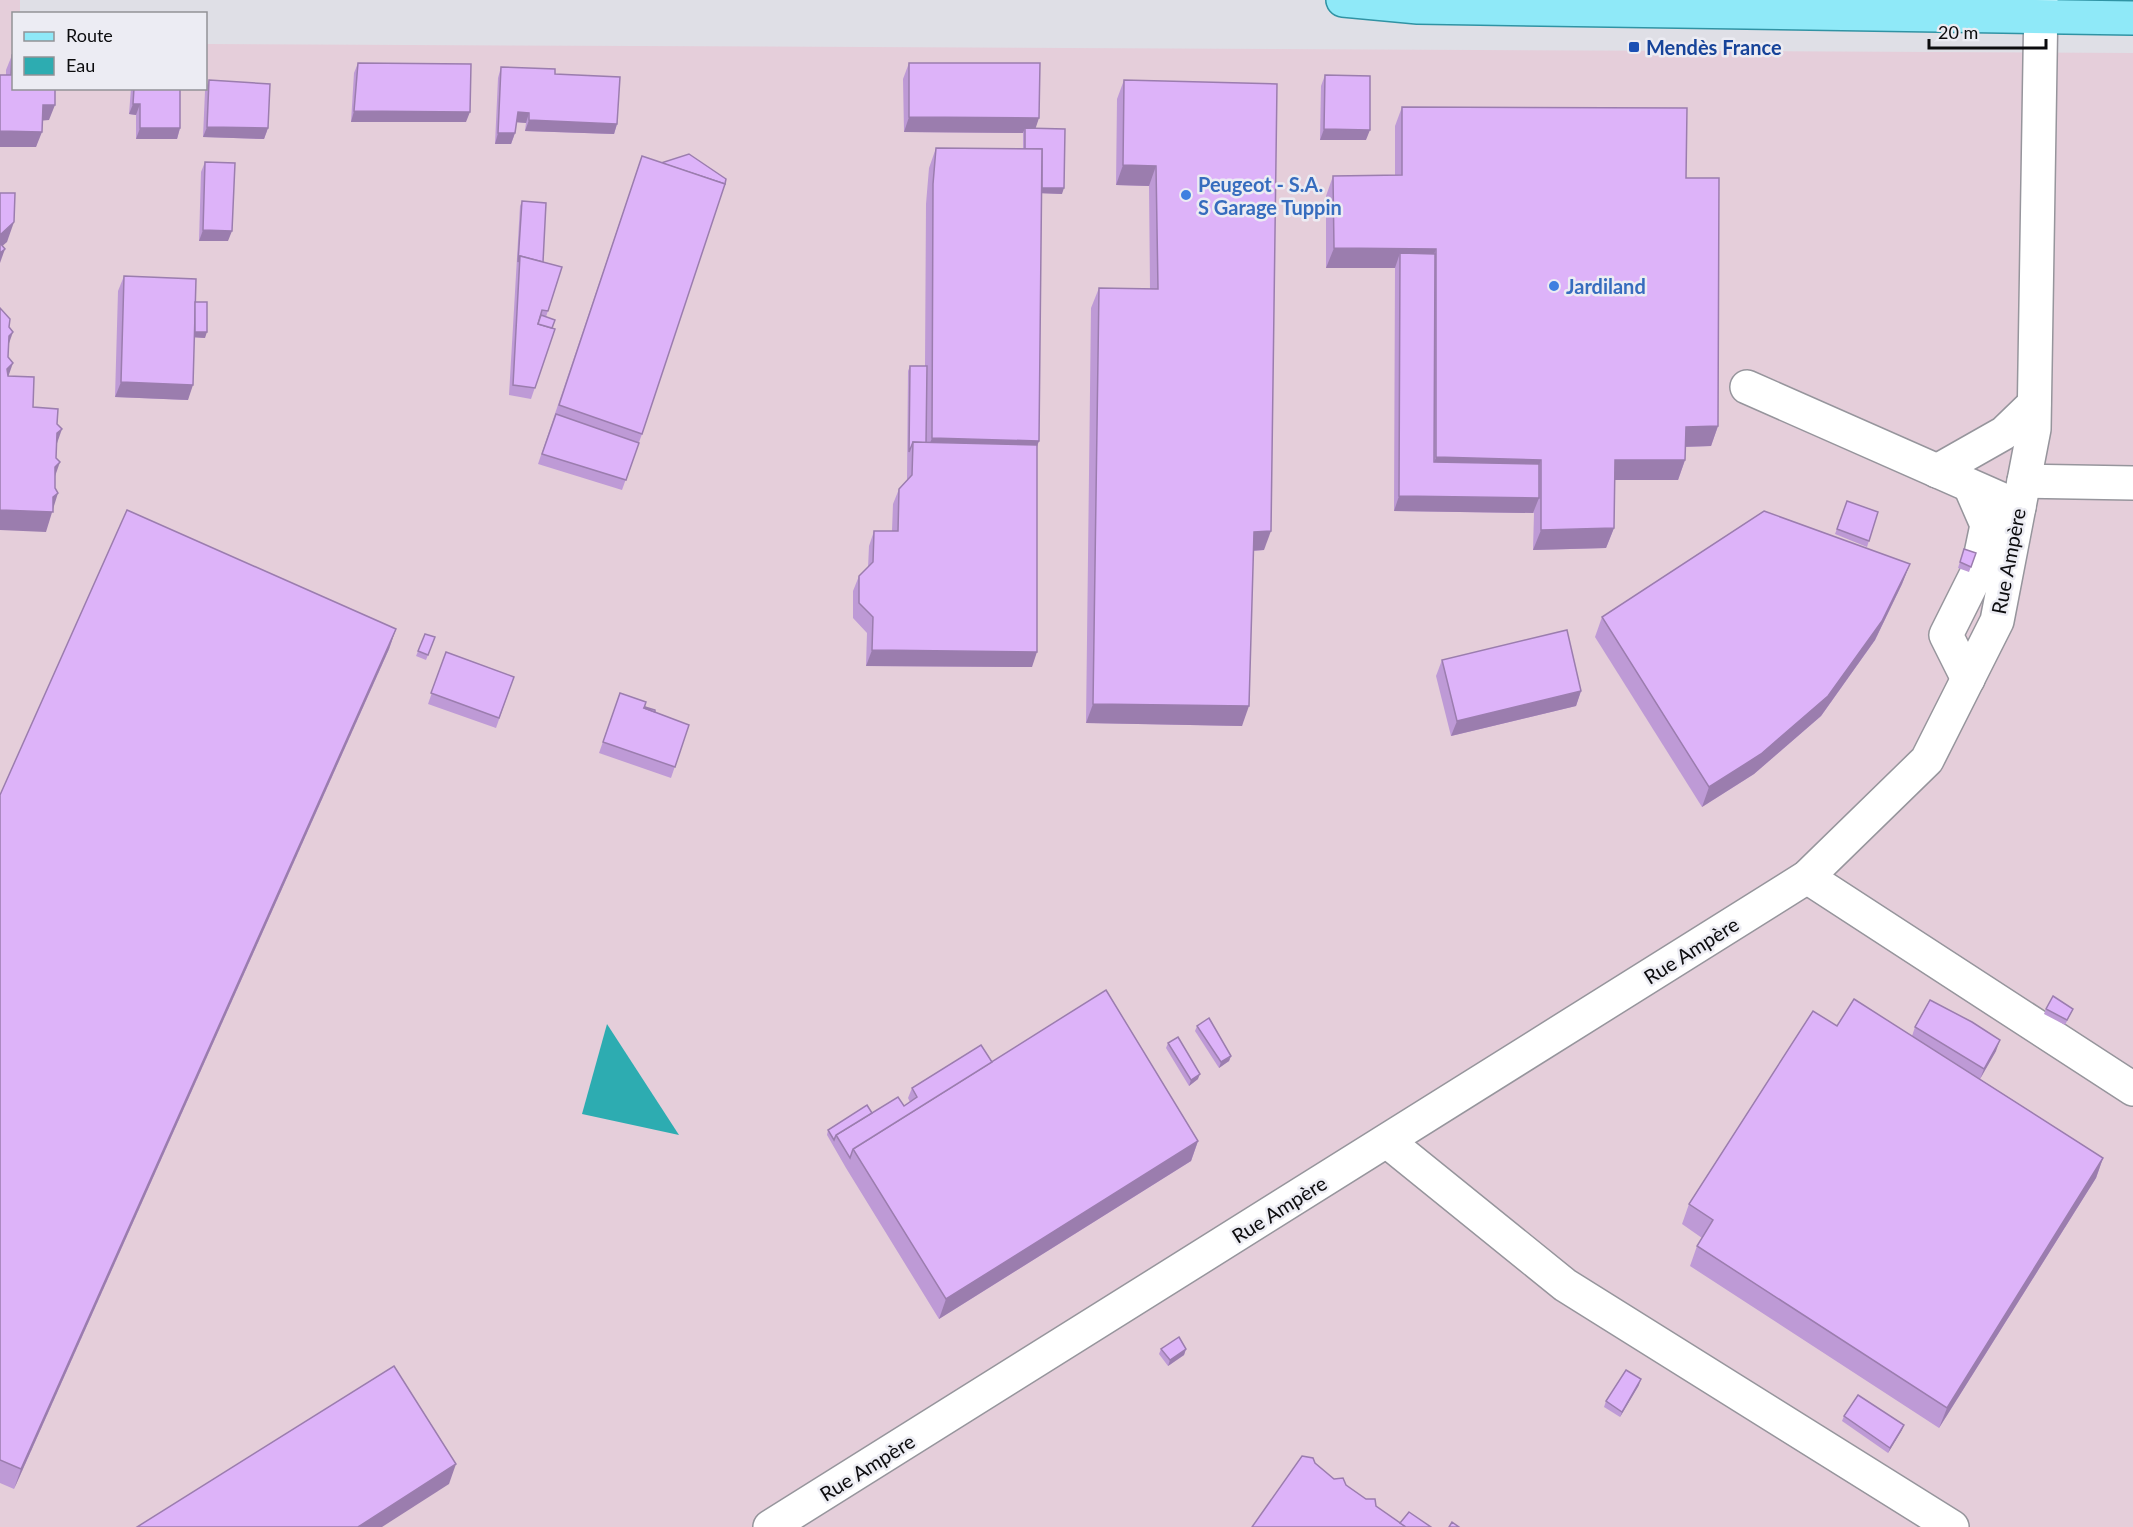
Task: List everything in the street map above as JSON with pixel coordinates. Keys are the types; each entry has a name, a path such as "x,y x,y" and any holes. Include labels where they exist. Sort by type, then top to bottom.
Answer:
{"main road":[{"path":"1343,0 1418,7 2001,17 2040,9 2133,18"}],"street":[{"name":"Rue Ampère","path":"771,1527 1807,878 1927,760 1997,621 2034,429 2040,9"},
{"path":"1747,387 1970,486 2022,494 2133,483"},
{"path":"1937,471 2004,433 2034,404"},
{"path":"1968,679 1946,635 1977,573 1987,525 1970,486"},
{"path":"1807,878 2133,1089"},
{"path":"1387,1141 1565,1285 1952,1527"}],"shaded area":[{"path":"0,0 20,0 20,12 12,12 12,90 207,90 207,44 2133,53 2133,1527 0,1527"}],"water":[{"path":"607,1024 679,1135 582,1114"}],"building":[{"path":"12,55 12,90 55,90 55,105 43,105 42,132 0,131 0,75 11,75"},
{"path":"358,63 471,64 470,112 354,111"},
{"path":"909,63 1040,63 1039,118 909,117"},
{"path":"501,67 555,69 555,74 620,77 617,124 529,120 529,113 518,112 515,133 498,133"},
{"path":"1325,75 1370,76 1370,130 1324,129"},
{"path":"209,80 270,84 268,128 207,127"},
{"path":"1124,80 1277,84 1271,531 1254,532 1249,706 1093,704 1099,288 1158,289 1156,166 1123,165"},
{"path":"134,90 180,90 180,128 140,128 140,104 133,104"},
{"path":"1402,107 1687,108 1686,178 1719,178 1718,426 1686,427 1685,460 1615,460 1614,528 1541,530 1541,460 1436,457 1436,249 1334,248 1333,176 1402,175"},
{"path":"1025,128 1065,129 1064,188 1042,188 1042,149 1025,149"},
{"path":"936,148 1042,149 1039,441 932,438 933,184"},
{"path":"689,154 726,179 725,184 661,163"},
{"path":"642,156 725,184 642,434 559,405"},
{"path":"205,162 235,163 232,231 203,230"},
{"path":"0,193 15,193 14,222 0,235"},
{"path":"522,201 546,203 543,262 520,256 518,262"},
{"path":"0,243 5,249 0,253"},
{"path":"1400,253 1435,254 1434,462 1539,464 1539,498 1399,496"},
{"path":"520,256 562,267 548,311 542,310 538,324 555,329 535,388 513,385"},
{"path":"124,276 196,279 193,385 121,382"},
{"path":"195,302 207,302 207,332 195,332"},
{"path":"0,308 10,319 9,327 13,332 9,336 8,357 13,363 7,369 8,376 34,377 33,407 58,409 57,424 62,429 57,433 56,458 60,462 55,467 55,488 58,493 53,497 53,512 0,510"},
{"path":"541,315 555,320 552,328 538,324"},
{"path":"910,366 927,366 926,443 913,442 909,452"},
{"path":"556,414 639,443 626,480 542,454"},
{"path":"913,442 1037,445 1037,652 872,650 873,617 859,603 859,576 873,562 874,531 898,531 899,489 912,475"},
{"path":"1847,501 1878,512 1869,541 1837,529"},
{"path":"127,510 396,629 21,1469 0,1460 0,795"},
{"path":"1764,511 1910,564 1882,621 1828,696 1761,754 1709,787 1602,617"},
{"path":"1964,549 1976,553 1971,567 1960,562"},
{"path":"1567,630 1581,691 1457,721 1442,660"},
{"path":"425,634 435,637 428,655 418,651"},
{"path":"446,652 514,677 499,718 431,693"},
{"path":"620,693 646,702 644,708 689,725 675,767 603,742"},
{"path":"1106,990 1198,1141 946,1299 853,1149"},
{"path":"2053,996 2073,1009 2067,1020 2046,1009"},
{"path":"1854,999 2103,1158 1947,1408 1697,1246 1713,1220 1689,1204 1813,1011 1837,1026"},
{"path":"1930,1000 2000,1040 1984,1069 1915,1027"},
{"path":"1209,1018 1231,1056 1221,1062 1197,1026"},
{"path":"1178,1037 1200,1074 1191,1080 1168,1043"},
{"path":"981,1045 992,1062 853,1149 850,1158 836,1135 898,1097 904,1106 917,1097 912,1088"},
{"path":"867,1105 872,1113 836,1135 834,1140 828,1130"},
{"path":"1179,1337 1186,1349 1170,1360 1161,1349"},
{"path":"394,1366 456,1464 358,1527 137,1527"},
{"path":"1626,1370 1641,1379 1622,1412 1606,1401"},
{"path":"1858,1395 1904,1425 1890,1448 1844,1416"},
{"path":"1302,1456 1313,1458 1315,1463 1334,1479 1343,1478 1346,1485 1366,1499 1375,1499 1376,1506 1406,1527 1252,1527"},
{"path":"1409,1512 1431,1527 1406,1527 1400,1523"},
{"path":"1452,1522 1459,1527 1449,1527"}],"place":[{"name":"Mendès France","path":"1634,47"},
{"name":"Peugeot - S.A. S Garage Tuppin","path":"1186,195"},
{"name":"Jardiland","path":"1554,286"}]}
